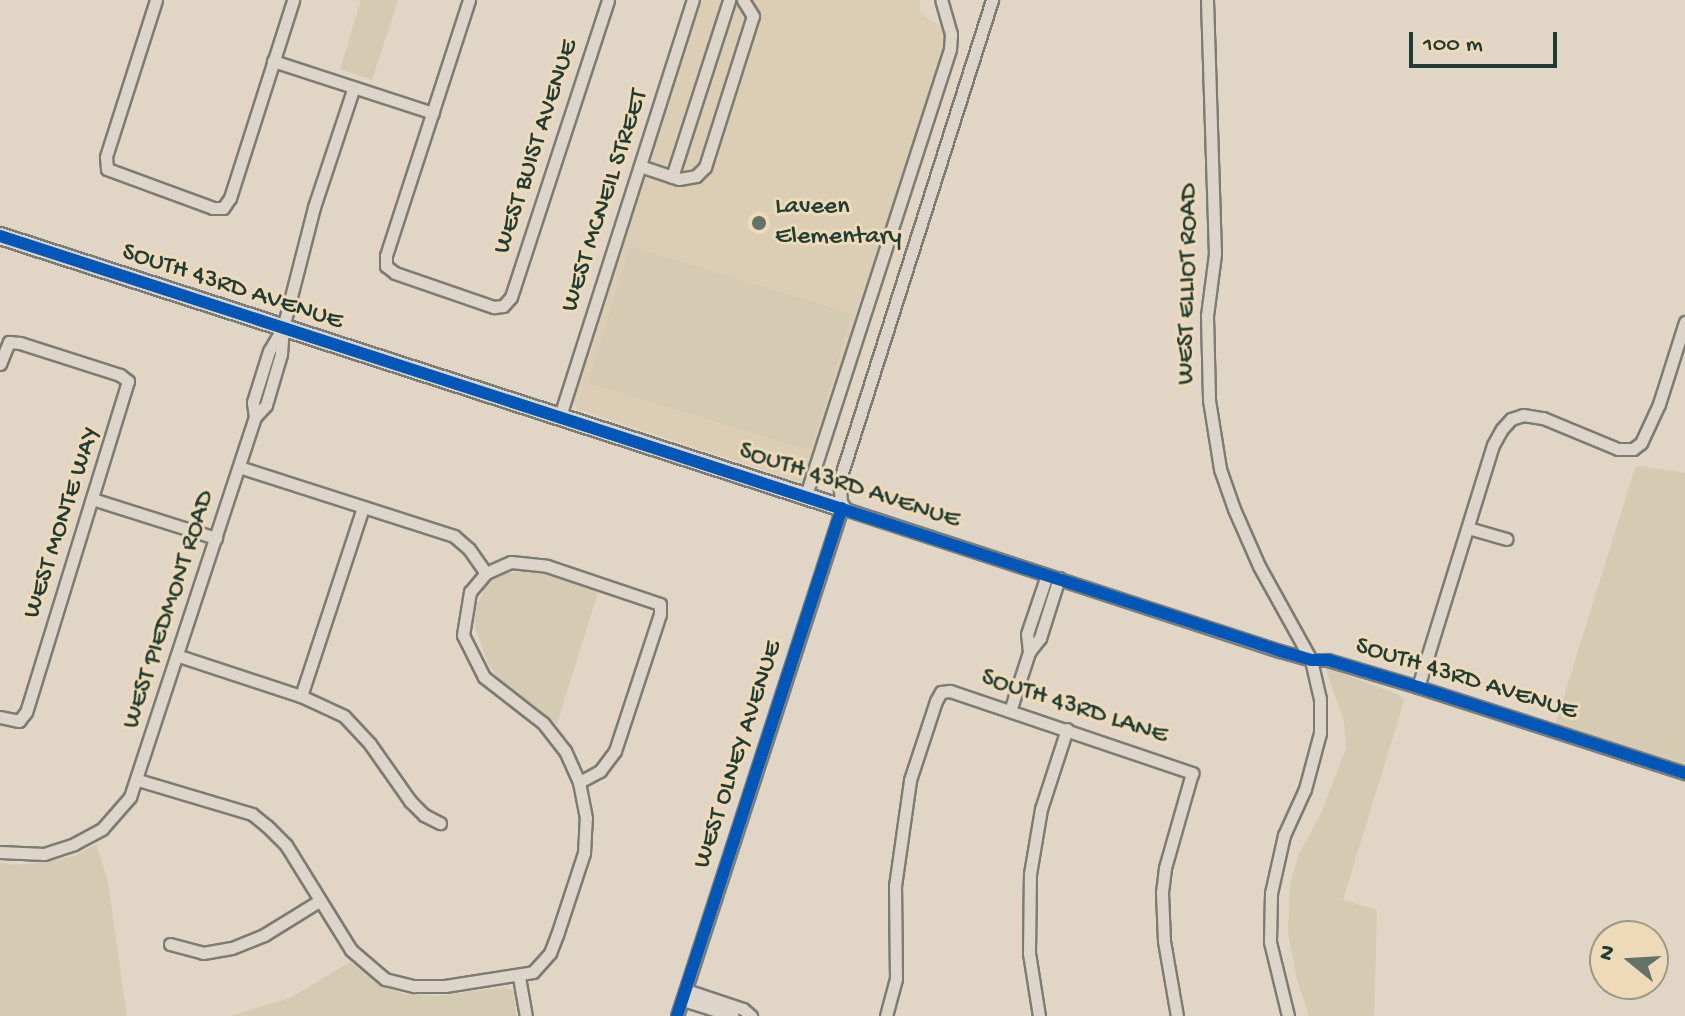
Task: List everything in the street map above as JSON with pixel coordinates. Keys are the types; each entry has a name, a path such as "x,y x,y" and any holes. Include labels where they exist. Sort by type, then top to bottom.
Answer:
{"street":[{"path":"156,0 106,157 107,169 213,208 223,208 230,198 293,0"},
{"path":"273,61 433,113 469,0"},
{"name":"WEST BUIST AVENUE","path":"433,113 386,256 386,266 395,273 438,288 494,307 503,306 511,297 608,0"},
{"name":"WEST MCNEIL STREET","path":"560,416 693,0"},
{"path":"672,177 729,0"},
{"path":"640,166 687,179 705,167 753,16 743,0"},
{"name":"WEST OLNEY AVENUE","path":"677,1016 842,508 839,482 992,0"},
{"name":"WEST ELLIOT ROAD","path":"1207,0 1215,254 1207,316 1209,400 1220,469 1259,566 1311,660 1320,699 1320,733 1305,789 1284,835 1271,893 1270,942 1288,1016"},
{"path":"806,495 950,49 943,1"},
{"name":"WEST PIEDMONT ROAD","path":"0,852 44,854 74,844 102,829 119,812 138,780 255,417 266,405 281,354 283,328 314,207 354,87"},
{"name":"SOUTH 43RD AVENUE","path":"0,236 1311,660 1328,660 1418,687 1685,773"},
{"path":"1418,687 1493,445 1511,419 1523,415 1543,418 1618,449 1633,449 1641,443 1659,404 1685,322"},
{"name":"WEST MONTE WAY","path":"0,364 9,342 106,370 128,381 26,712 19,721 0,717"},
{"path":"239,467 454,536 469,549 486,573"},
{"path":"92,499 216,538"},
{"path":"301,696 363,507"},
{"path":"1468,528 1506,539"},
{"path":"138,780 252,814 286,845 359,960 385,979 428,986 519,977 544,964 584,853 586,818 579,782 555,736 484,677 463,635 470,592 486,573 511,562 533,562 660,604 660,614 615,751 600,771 579,782"},
{"path":"1029,652 1027,634 1053,576"},
{"path":"1010,711 1029,652 1040,638 1046,620 1053,576"},
{"path":"1033,616 1046,620"},
{"path":"179,656 322,704 351,722 410,801 424,815 440,823"},
{"name":"SOUTH 43RD LANE","path":"886,1016 896,979 895,886 902,822 910,780 941,692 1067,729 1192,773 1170,847 1162,893 1164,941 1177,1016"},
{"path":"1039,1016 1029,953 1030,874 1041,809 1067,729"},
{"path":"170,944 203,953 232,948 264,935 319,901"},
{"path":"519,977 526,1016"},
{"path":"684,995 751,1016"},
{"path":"720,1007 733,1016"}],"shaded area":[{"path":"361,0 398,0 372,80 340,69"},
{"name":"Laveen Elementary","path":"702,0 919,0 921,14 940,26 946,39 804,483 577,409 573,401"},
{"path":"630,246 852,314 810,451 588,383"},
{"path":"1641,466 1685,473 1685,766 1555,725 1635,468"},
{"path":"531,569 598,592 557,724 501,681 488,664 475,627 474,611 486,586 499,575"},
{"path":"1325,667 1400,695 1404,701 1343,900 1377,910 1374,1016 1309,1016 1297,980 1288,932 1290,885 1298,856 1321,814 1346,748 1344,721"},
{"path":"96,844 108,882 127,1016 0,1016 0,862 17,865 49,861 74,856"},
{"path":"350,962 385,987 404,994 436,996 504,987 515,991 516,1016 230,1016 290,998"}],"cycle path":[{"path":"0,236 1280,651 1311,660 1328,660 1418,687 1685,773"},
{"path":"677,1016 842,508"}],"place":[{"name":"Laveen Elementary","path":"759,223"}]}
